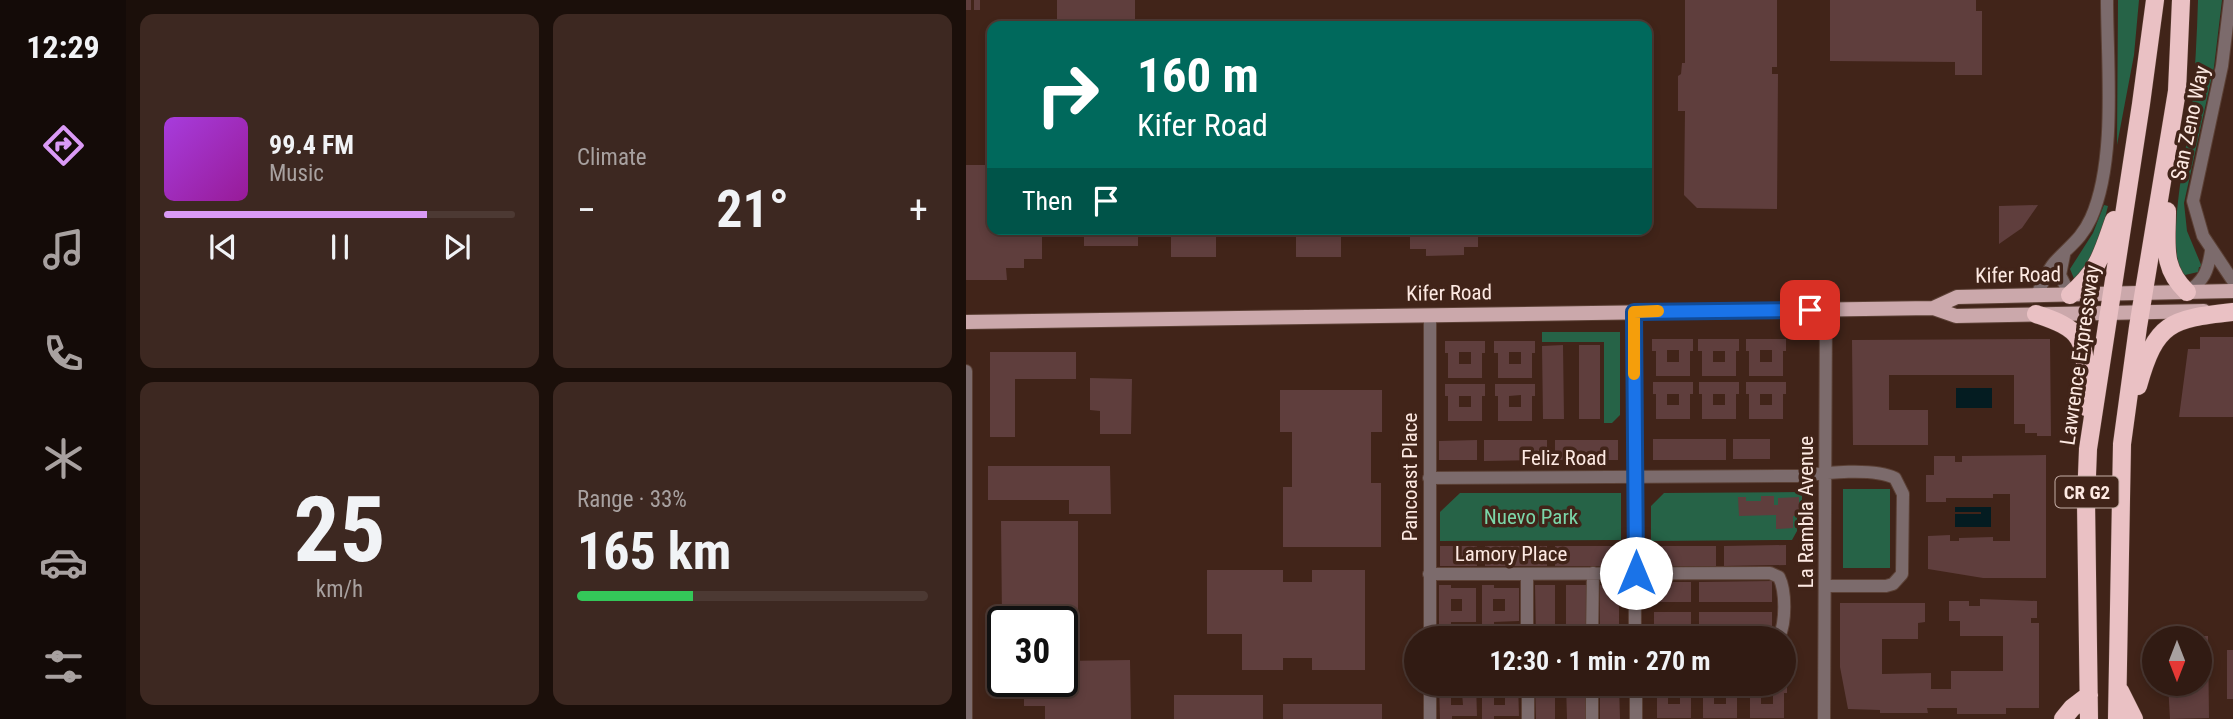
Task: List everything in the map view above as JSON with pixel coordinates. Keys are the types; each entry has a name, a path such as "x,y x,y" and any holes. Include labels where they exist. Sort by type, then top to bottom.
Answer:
{"highway":[{"name":"Lawrence Expressway","path":"2089,719 2086,501 2088,449 2155,0"},
{"name":"CR G2","path":"2117,719 2122,444 2140,312 2177,91 2181,0"},
{"path":"2168,155 2168,266 2173,277 2187,292"},
{"path":"2070,295 2096,268 2131,166"},
{"path":"2036,304 2080,340 2088,449"},
{"path":"2122,444 2142,373 2161,332 2176,322 2233,312"},
{"path":"2118,687 2134,719"},
{"path":"2063,719 2089,695"}],"main road":[{"name":"Kifer Road","path":"966,322 1933,308 1956,316 2036,304 2070,295 2233,291"},
{"name":"Kifer Road","path":"2036,304 2108,313 2233,312"}],"street":[{"path":"2036,304 2053,264 2085,229 2092,216 2103,179 2108,137 2107,0"},
{"name":"San Zeno Way","path":"2230,0 2222,66 2193,201 2196,219 2211,251 2233,281"},
{"path":"2187,292 2204,278 2211,251"},
{"path":"2064,254 2060,275 2070,295"},
{"name":"La Rambla Avenue","path":"1825,718 1826,310"},
{"path":"1634,312 1635,626"},
{"name":"Pancoast Place","path":"1430,315 1430,626"},
{"path":"966,371 966,719"},
{"name":"Feliz Road","path":"1429,478 1881,473 1895,478 1903,494 1902,575 1893,584 1886,586 1825,586"},
{"path":"1592,626 1593,573"},
{"name":"Lamory Place","path":"1429,574 1775,574 1783,586 1783,626"},
{"path":"1527,574 1527,626"},
{"path":"1430,696 1430,719"},
{"path":"1528,696 1528,719"},
{"path":"1592,696 1592,719"},
{"path":"1636,696 1636,719"}],"green space":[{"path":"2118,0 2139,0 2134,55 2117,145"},
{"path":"2198,0 2222,0 2214,67 2184,203 2187,231 2202,267 2199,267 2198,272 2185,275 2179,264 2176,222 2192,107"},
{"path":"2104,205 2108,206 2096,253 2075,281 2070,269 2093,233"},
{"path":"1542,332 1620,332 1620,415 1612,423 1604,423 1604,342 1542,342"},
{"path":"1843,489 1890,489 1890,568 1843,568"},
{"path":"1802,492 1802,517 1797,518 1797,531 1792,540 1651,541 1651,506 1664,493"},
{"name":"Nuevo Park","path":"1460,493 1621,493 1621,540 1440,541 1440,512"}],"water":[{"path":"1956,388 1992,388 1992,408 1956,408"},
{"path":"1955,507 1991,507 1991,527 1955,527 1955,514 1981,512 1955,512"}],"building":[{"path":"966,0 971,0 971,10 966,10"},
{"path":"974,0 980,0 980,10 974,10"},
{"path":"1057,0 1135,0 1135,21 1057,21"},
{"path":"1685,0 1777,0 1777,67 1772,67 1772,74 1778,74 1777,209 1697,208 1684,195 1685,111 1678,111 1678,76 1681,74 1682,63 1685,63"},
{"path":"1830,0 1976,0 1976,11 1982,11 1982,75 1955,75 1955,62 1830,61"},
{"path":"1171,20 1216,20 1216,21"},
{"path":"1296,20 1341,20 1341,21"},
{"path":"1551,20 1618,20 1618,21"},
{"path":"966,165 987,165 987,235 1042,235 1042,259 1024,259 1024,268 1006,268 1007,280 966,280"},
{"path":"2038,205 2022,228 1999,244 1999,206"},
{"path":"1084,235 1138,235 1138,246 1084,246"},
{"path":"1171,235 1216,235 1216,257 1171,257"},
{"path":"1296,235 1341,235 1341,257 1296,257"},
{"path":"1410,235 1478,235 1478,247 1464,247 1464,255 1426,256 1426,249 1410,249"},
{"path":"2200,337 2233,337 2233,417 2179,417 2188,349 2200,349"},
{"path":"1652,339 1693,339 1690,376 1656,376 1656,351 1652,351","holes":["1667,350 1679,350 1679,362 1667,362"]},
{"path":"1698,339 1739,339 1736,376 1702,376 1702,351 1698,351","holes":["1713,351 1725,351 1725,362 1713,362"]},
{"path":"1746,339 1786,339 1783,376 1749,376 1749,351 1746,351","holes":["1760,350 1772,350 1772,362 1760,362"]},
{"path":"2050,339 2051,436 2025,433 2025,424 2014,424 2014,375 1889,375 1889,410 1928,410 1928,445 1853,445 1852,340"},
{"path":"1445,341 1485,341 1482,378 1448,378 1448,353 1445,353","holes":["1459,352 1471,352 1471,364 1459,364"]},
{"path":"1494,341 1535,341 1532,378 1498,378 1498,353 1494,353","holes":["1509,352 1521,352 1521,364 1509,364"]},
{"path":"1563,345 1564,419 1543,419 1542,346"},
{"path":"1579,345 1600,345 1600,419 1579,419"},
{"path":"990,352 1076,352 1076,379 1015,379 1015,437 990,437"},
{"path":"1090,378 1132,379 1131,434 1100,434 1100,411 1090,410"},
{"path":"1653,382 1693,382 1690,419 1656,419 1656,394 1653,394","holes":["1667,394 1679,394 1679,405 1667,405"]},
{"path":"1699,382 1739,382 1736,419 1702,419 1702,394 1699,394","holes":["1713,394 1725,394 1725,405 1713,405"]},
{"path":"1746,382 1786,382 1783,419 1749,419 1749,394 1746,394","holes":["1760,394 1772,394 1772,405 1760,405"]},
{"path":"1445,384 1485,384 1482,421 1448,421 1448,396 1445,396","holes":["1459,396 1471,396 1471,407 1459,407"]},
{"path":"1495,384 1535,384 1532,421 1498,421 1498,396 1495,396","holes":["1521,395 1521,407 1509,407 1509,396"]},
{"path":"1280,390 1382,390 1382,432 1371,432 1371,483 1381,483 1381,547 1283,547 1283,487 1292,487 1292,432 1280,432"},
{"path":"1653,439 1726,439 1726,460 1653,460"},
{"path":"1733,439 1770,439 1770,459 1733,459"},
{"path":"1477,440 1477,460 1439,460 1439,441"},
{"path":"1484,440 1547,440 1547,460 1484,461"},
{"path":"1555,440 1618,440 1618,460 1555,460"},
{"path":"2046,455 2046,578 1983,578 1928,569 1928,536 1950,535 1950,541 1959,541 1959,538 1993,537 1993,541 2010,541 2010,494 1993,494 1993,498 1946,498 1946,502 1926,502 1926,475 1934,475 1934,456 1955,456 1955,462 1962,462 1962,456"},
{"path":"988,466 1110,466 1111,514 1069,514 1069,500 988,500"},
{"path":"1761,496 1774,496 1774,505 1778,505 1778,498 1799,497 1799,516 1793,516 1793,528 1776,529 1776,515 1739,516 1738,497 1746,497 1746,501 1761,501"},
{"path":"1001,521 1078,521 1078,606 1002,606"},
{"path":"1786,545 1786,565 1724,566 1724,546"},
{"path":"1440,546 1477,546 1477,566 1440,566"},
{"path":"1485,546 1547,546 1547,566 1485,566"},
{"path":"1555,546 1618,546 1618,566 1555,566"},
{"path":"1654,546 1716,546 1716,566 1654,566"},
{"path":"1207,570 1283,570 1283,582 1312,582 1312,570 1365,570 1365,670 1312,670 1312,658 1283,658 1283,670 1242,670 1242,634 1207,634"},
{"path":"1772,581 1772,602 1699,602 1699,582"},
{"path":"1654,582 1691,582 1691,602 1654,602"},
{"path":"1439,585 1476,588 1476,622 1439,625","holes":["1451,599 1462,599 1462,611 1451,611"]},
{"path":"1482,585 1519,588 1519,621 1482,625","holes":["1493,599 1505,599 1505,611 1493,611"]},
{"path":"1535,585 1555,585 1555,626 1536,626"},
{"path":"1566,585 1586,585 1586,626 1566,626"},
{"path":"1600,585 1619,585 1619,626 1600,626"},
{"path":"1980,599 2037,601 2037,618 2031,618 2031,623 2039,623 2039,708 2006,708 2006,714 1957,714 1957,708 1927,708 1928,713 1880,713 1880,710 1848,709 1840,667 1840,603 1925,603 1925,622 1918,623 1918,639 1882,639 1882,674 1931,673 1931,689 1951,689 1951,671 2003,671 2003,636 1960,636 1960,621 1949,621 1949,601 1969,601 1969,606 1980,606"},
{"path":"1654,612 1691,612 1691,626 1654,626"},
{"path":"1699,612 1772,612 1772,626 1699,626"},
{"path":"2227,650 2233,650 2233,699 2227,699"},
{"path":"1130,660 1131,719 1045,719 1045,706 1024,706 1024,697 1078,697 1078,661"},
{"path":"1174,695 1263,695 1263,719 1174,719"},
{"path":"1439,696 1451,696 1451,705 1463,705 1462,696 1476,696 1477,716 1452,716 1452,719 1440,719"},
{"path":"1482,696 1494,696 1494,705 1505,705 1505,696 1518,696 1519,716 1494,716 1494,719 1482,719"},
{"path":"1535,696 1555,696 1555,719 1536,719"},
{"path":"1566,696 1586,696 1586,719 1567,719"},
{"path":"1600,696 1619,696 1620,719 1600,719"},
{"path":"1657,696 1668,696 1668,704 1680,704 1680,696 1691,696 1691,718 1657,718"},
{"path":"1703,696 1714,696 1714,704 1726,704 1726,696 1737,696 1737,718 1703,718"},
{"path":"1750,696 1761,696 1761,704 1773,704 1773,696 1784,696 1784,718 1750,718"},
{"path":"2169,696 2209,696 2209,718 2170,719"},
{"path":"1283,704 1382,704 1382,719 1283,719"}],"slow traffic":[{"path":"1634,374 1634,312 1658,311"}],"route":[{"path":"1636,573 1634,312 1810,310"}]}
